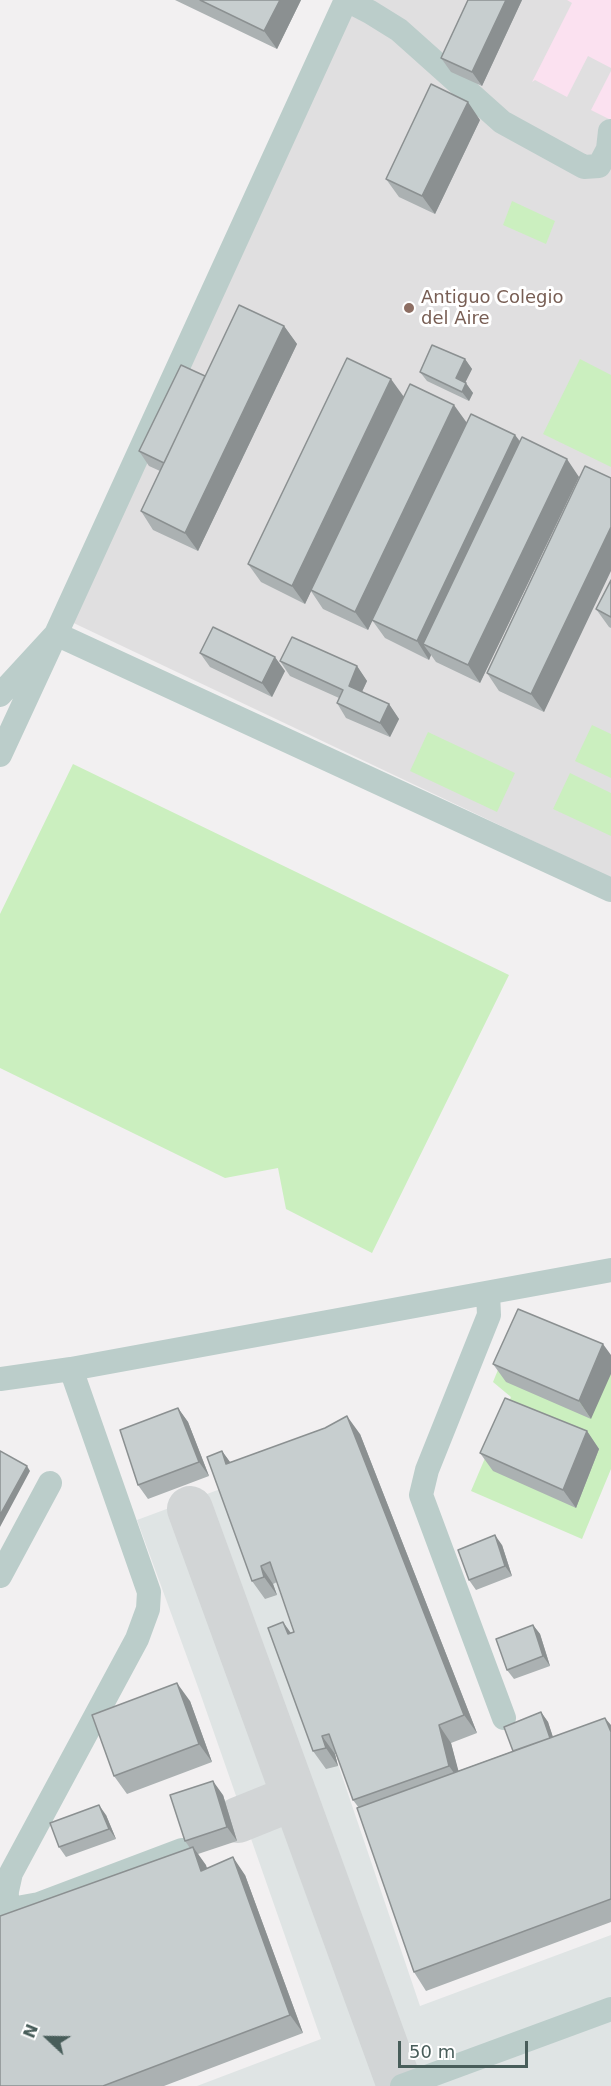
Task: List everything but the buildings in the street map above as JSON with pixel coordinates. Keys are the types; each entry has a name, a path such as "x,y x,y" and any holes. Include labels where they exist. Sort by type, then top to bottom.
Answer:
{"lane":[{"path":"3,740 56,634 346,0 399,30 502,122 584,167 599,166 608,149 610,131"},
{"path":"0,695 56,634"},
{"path":"56,634 611,890"},
{"path":"0,1379 71,1369 611,1270"},
{"path":"488,1293 489,1315 427,1470 421,1495 504,1718"},
{"path":"71,1369 149,1592 148,1610 137,1639 11,1873 3,1909 39,1904 182,1850"},
{"path":"0,1576 50,1483"},
{"path":"402,2086 611,2009"}],"shaded area":[{"name":"Antiguo Colegio del Aire","path":"353,0 611,0 611,878 61,617"},
{"path":"567,0 611,0 611,68 588,56 567,97 535,80 532,82 572,3"},
{"path":"611,71 611,120 591,110"},
{"path":"242,1481 420,2006 611,1935 611,2086 197,2086 321,2039 137,1520"}],"green space":[{"path":"512,201 555,221 546,244 503,225"},
{"path":"580,359 611,375 611,467 543,434"},
{"path":"592,725 611,734 611,778 575,761"},
{"path":"428,732 515,773 497,812 410,771"},
{"path":"73,764 509,975 372,1253 286,1209 278,1168 225,1178 0,1068 0,914"},
{"path":"570,773 611,793 611,836 553,809"},
{"path":"518,1321 611,1358 611,1469 582,1539 471,1491 511,1397 493,1382"}],"taxiway":[{"path":"190,1509 400,2086"},
{"path":"238,1820 295,1797"}],"place":[{"name":"Antiguo Colegio del Aire","path":"409,308"}]}
